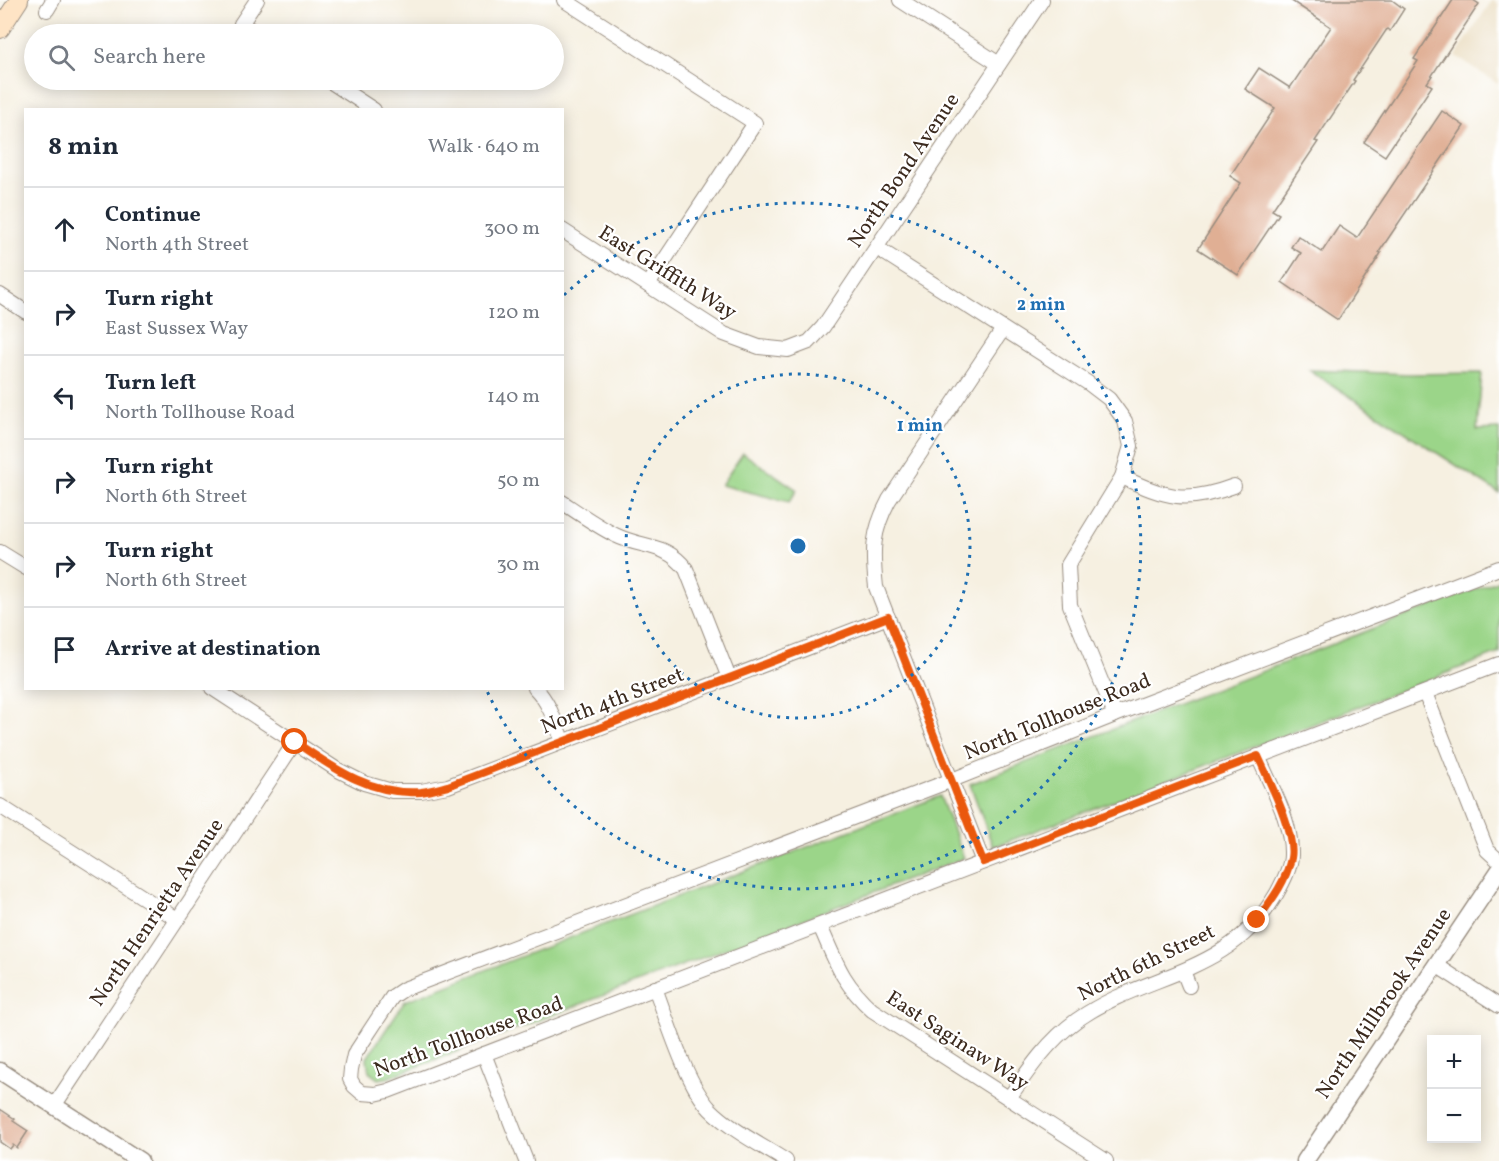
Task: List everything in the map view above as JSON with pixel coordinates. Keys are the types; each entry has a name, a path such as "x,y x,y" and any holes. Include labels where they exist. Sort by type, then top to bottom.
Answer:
{"main road":[{"path":"0,29 19,0"}],"street":[{"path":"242,24 257,0"},
{"path":"564,0 755,123 648,285"},
{"path":"900,0 999,64"},
{"name":"North Bond Avenue","path":"788,350 809,342 823,327 1042,0"},
{"path":"344,90 372,108"},
{"name":"East Griffith Way","path":"564,231 724,334 759,347 788,350"},
{"path":"877,248 1088,383 1108,399 1125,421 1131,446 1122,477 1068,565 1070,605 1115,715"},
{"path":"0,295 24,311"},
{"path":"983,862 876,587 872,557 873,541 879,519 889,500 1003,329"},
{"path":"1122,477 1170,496 1191,498 1209,495 1234,486"},
{"path":"564,503 616,535 634,543 666,550 678,558 686,569 729,678"},
{"path":"0,552 24,567"},
{"name":"North Tollhouse Road","path":"1499,568 404,989 392,997 354,1055 350,1078 354,1086 362,1093 375,1094 388,1091 1499,664"},
{"name":"North 4th Street","path":"295,742 336,769 364,783 392,791 421,792 448,786 888,617"},
{"path":"215,690 295,742"},
{"path":"537,690 543,696 563,742"},
{"path":"1425,693 1487,850 1499,861"},
{"name":"North Henrietta Avenue","path":"54,1106 295,742"},
{"name":"North 6th Street","path":"1010,1098 1036,1058 1052,1040 1077,1020 1105,1003 1216,955 1238,938 1272,901 1284,881 1292,857 1289,830 1258,756"},
{"path":"0,806 177,919"},
{"name":"North Millbrook Avenue","path":"1305,1161 1499,871"},
{"name":"East Saginaw Way","path":"820,926 843,979 872,1010 1106,1161"},
{"path":"1436,965 1499,1006"},
{"path":"1183,971 1189,986"},
{"path":"655,988 695,1090 711,1109 729,1124 786,1161"},
{"path":"484,1054 526,1161"},
{"path":"0,1071 140,1161"}],"shaded area":[{"path":"1492,0 1499,5 1498,84 1456,56"}],"green space":[{"path":"1309,370 1409,374 1482,373 1477,430 1499,429 1499,493"},
{"path":"743,453 797,490 789,502 721,485"},
{"path":"1499,580 1499,653 993,847 970,784"},
{"path":"940,796 964,858 387,1078 378,1079 369,1072 367,1058 405,1001"}],"building":[{"path":"1290,0 1392,0 1404,9 1390,31 1387,29 1353,80 1355,81 1315,141 1318,142 1272,210 1279,214 1238,275 1198,249 1241,183 1230,176 1275,108 1245,89 1259,68 1290,88 1331,27"},
{"path":"1453,0 1473,0 1479,4 1427,83 1432,86 1385,156 1364,142 1418,61 1414,59"},
{"path":"1442,111 1464,126 1379,252 1381,253 1338,320 1282,282 1301,253 1291,247 1298,236 1322,252 1339,226 1357,238"},
{"path":"0,1109 28,1131 17,1148 13,1145 10,1149 0,1142"}],"route":[{"path":"295,742 336,769 364,783 392,791 421,792 448,786 888,617 983,862 1258,756 1289,830 1292,857 1284,881 1257,920"}]}
